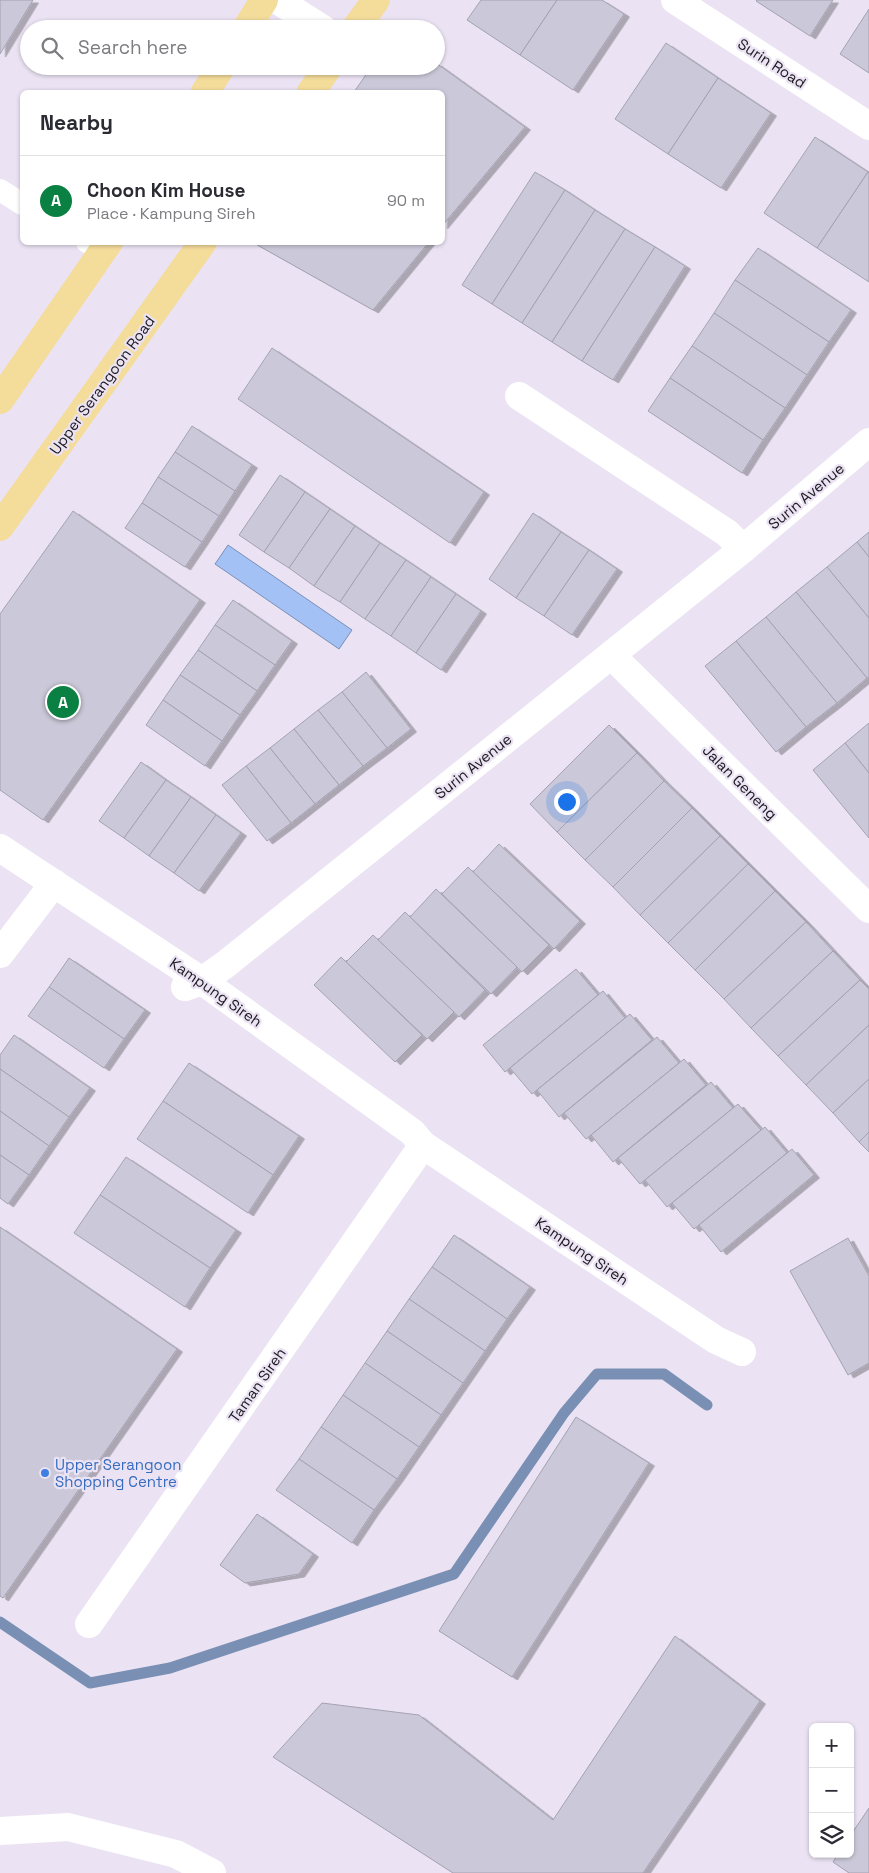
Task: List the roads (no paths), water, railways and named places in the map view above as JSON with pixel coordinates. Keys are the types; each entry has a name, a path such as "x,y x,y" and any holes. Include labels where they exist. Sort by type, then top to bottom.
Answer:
{"main road":[{"path":"252,20 264,0"},
{"path":"362,20 376,0"},
{"path":"206,90 216,75"},
{"path":"312,90 323,75"},
{"name":"Upper Serangoon Road","path":"0,527 202,245"},
{"path":"4,387 100,246"}],"street":[{"path":"277,0 309,20"},
{"name":"Surin Road","path":"675,0 869,126"},
{"path":"520,396 727,533 743,549"},
{"name":"Surin Avenue","path":"193,984 265,933 612,655 743,549 869,442"},
{"name":"Jalan Geneng","path":"612,655 869,910"},
{"name":"Kampung Sireh","path":"0,848 50,888 193,984 406,1142 423,1145 716,1340 742,1352"},
{"name":"Kampung Sireh","path":"0,865 50,888"},
{"path":"0,954 50,888"},
{"name":"Taman Sireh","path":"89,1624 423,1145"},
{"path":"0,1831 68,1827 176,1854 212,1873"}],"lane":[{"path":"0,190 20,203"}],"water":[{"path":"228,545 352,630 339,649 215,564"}],"waterway":[{"path":"0,1622 90,1683 170,1668 454,1574 564,1413 597,1374 664,1374 707,1405"}],"place":[{"name":"Choon Kim House","path":"63,702"},
{"name":"Upper Serangoon Shopping Centre","path":"45,1473"}]}
